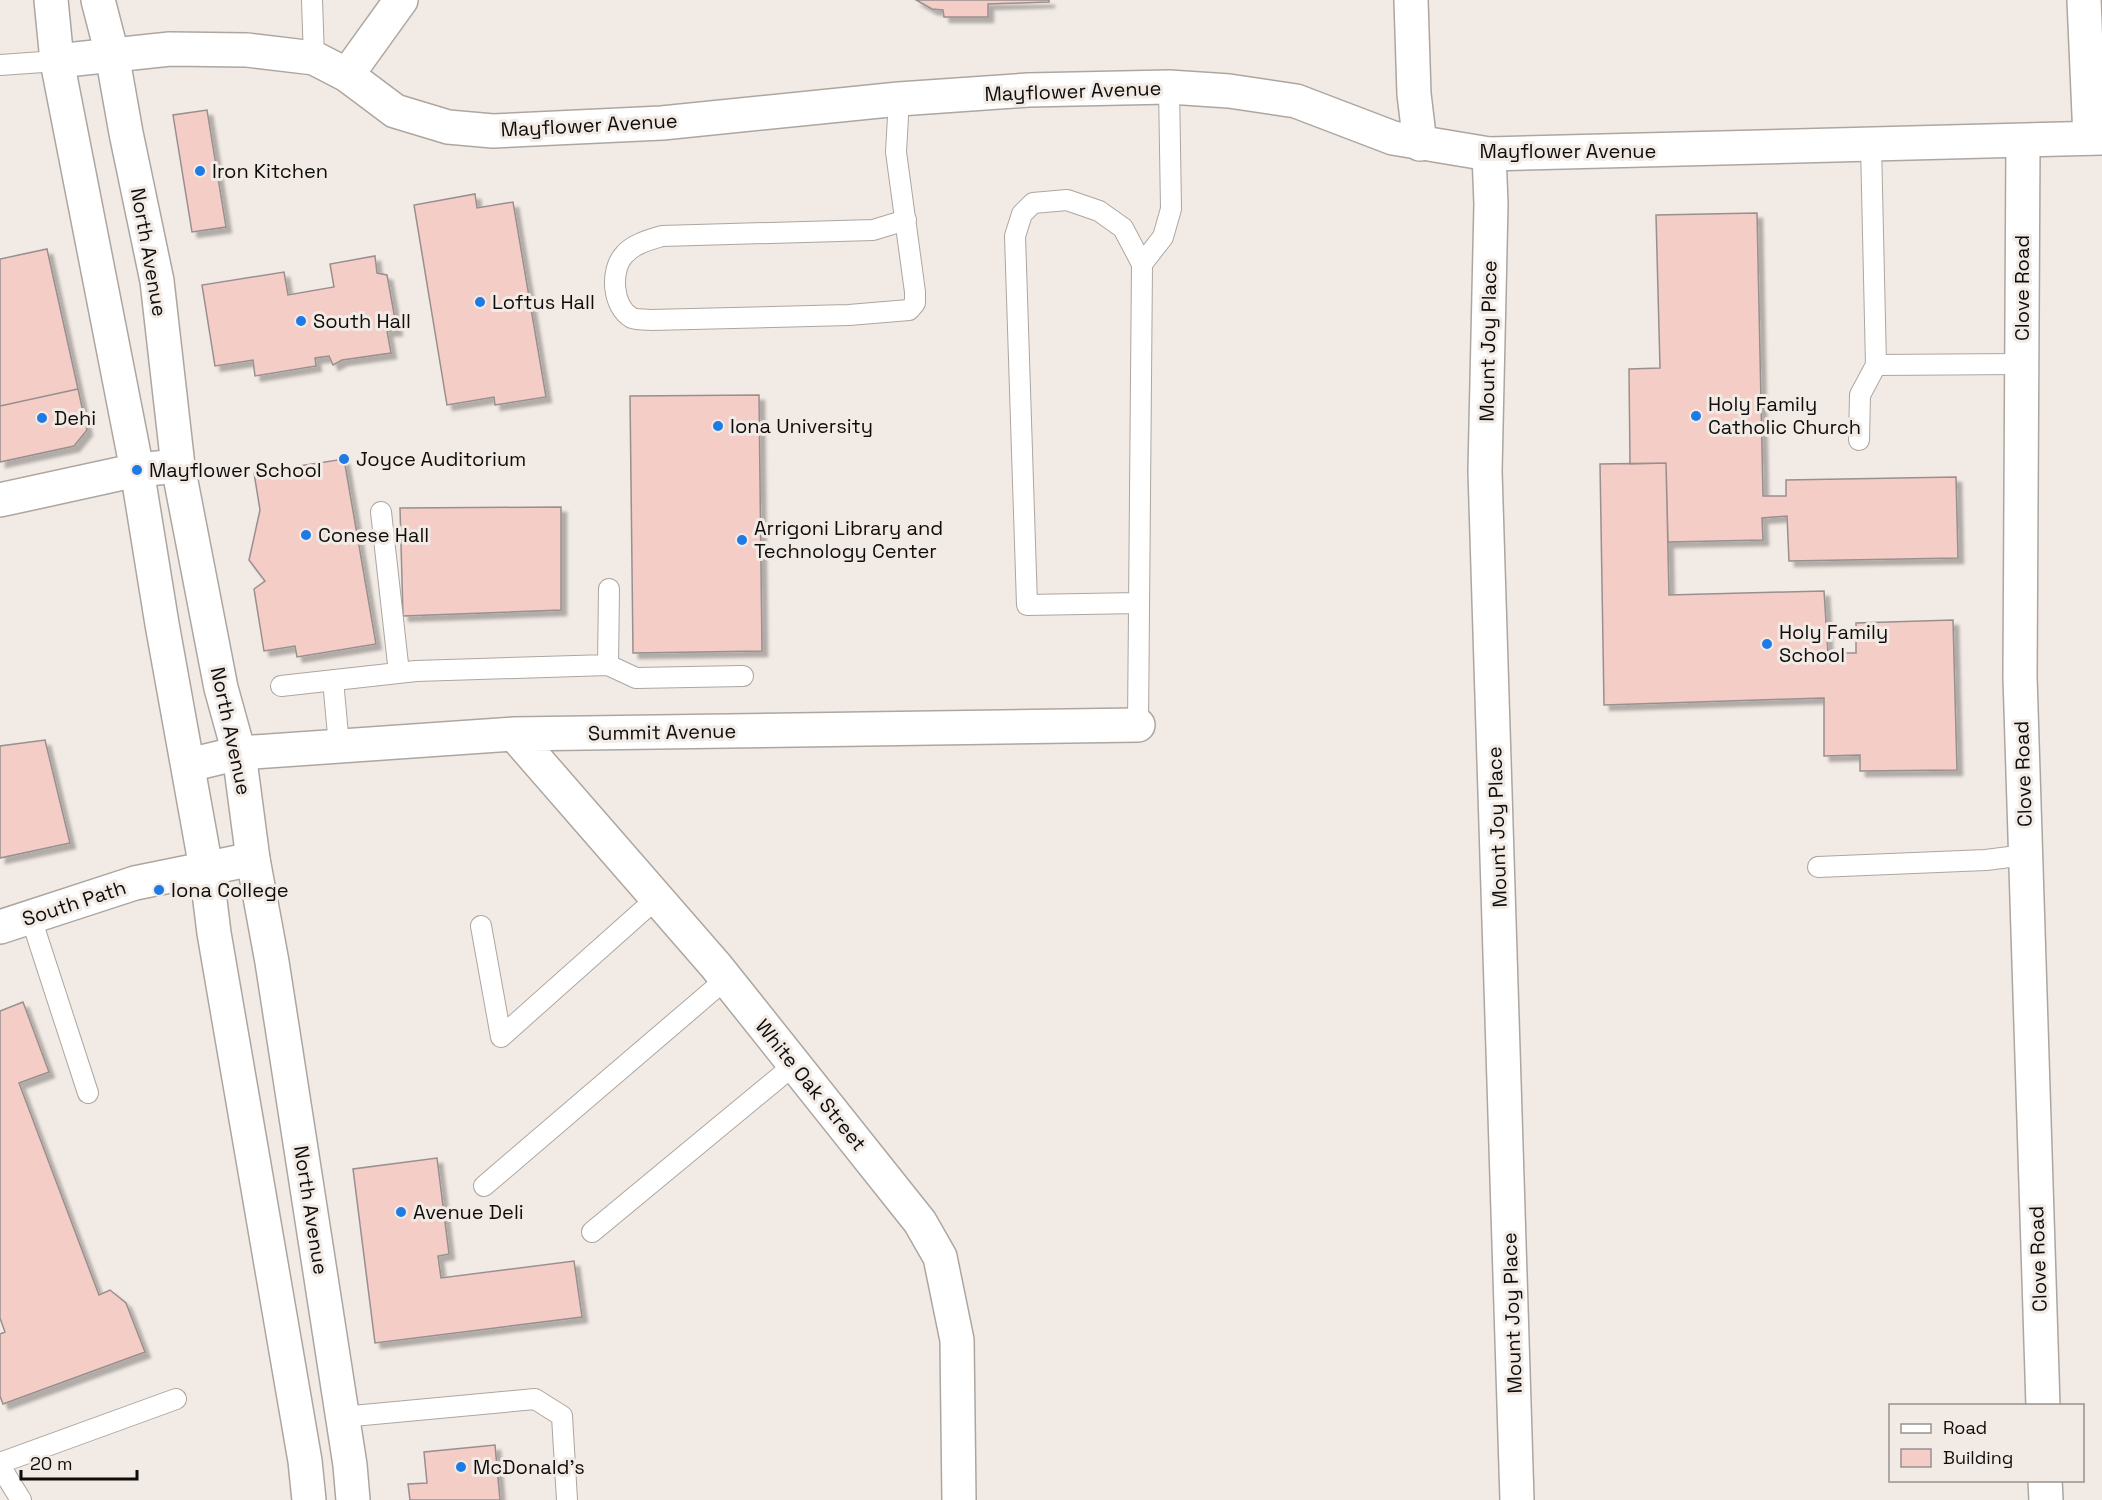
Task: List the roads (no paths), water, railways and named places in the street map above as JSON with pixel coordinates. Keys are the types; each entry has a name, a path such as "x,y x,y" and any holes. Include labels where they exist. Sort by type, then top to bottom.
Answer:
{"street":[{"path":"51,0 57,61 137,470 162,624 189,765 214,933 305,1461 309,1500"},
{"name":"North Avenue","path":"98,0 112,54 126,133 158,281 178,466 221,688 239,753 353,1500"},
{"path":"347,75 401,0"},
{"path":"1411,0 1414,94 1420,144"},
{"path":"2084,0 2096,138"},
{"name":"Mayflower Avenue","path":"57,61 170,49 247,50 314,58 347,75 395,111 448,127 493,131 662,123 899,99 1028,90 1169,87 1229,91 1296,101 1376,132 1420,144 1489,154 2022,142 2096,138"},
{"name":"Clove Road","path":"2022,142 2020,677 2043,1404"},
{"name":"Mount Joy Place","path":"1489,154 1491,204 1485,471 1517,1500"},
{"path":"0,500 137,470 178,466"},
{"name":"Summit Avenue","path":"189,765 239,753 514,734 1138,725"},
{"name":"White Oak Street","path":"514,734 726,979 920,1222 940,1257 957,1340 959,1500"},
{"name":"South Path","path":"0,927 135,883 254,859"},
{"path":"2045,1482 2046,1500"}],"lane":[{"path":"312,0 314,58"},
{"path":"0,65 57,61"},
{"path":"1142,264 1163,237 1171,209 1169,87"},
{"path":"899,99 896,152 906,220 915,292 915,303 909,310 849,315 651,320 633,318 624,311 617,296 615,280 617,267 624,254 638,244 662,236 873,230 906,220"},
{"path":"1859,441 1860,395 1876,365 1871,145"},
{"path":"1138,725 1142,264 1123,228 1098,211 1067,200 1033,203 1022,214 1016,236 1027,604 1139,603"},
{"path":"1876,365 2021,364"},
{"path":"381,512 399,673"},
{"path":"608,665 609,589"},
{"path":"281,686 399,673 608,665 636,678 742,676"},
{"path":"333,680 339,746"},
{"path":"1818,867 1986,860 2025,855"},
{"path":"481,926 501,1036 657,898"},
{"path":"31,918 88,1093"},
{"path":"484,1186 726,979"},
{"path":"592,1232 794,1065"},
{"path":"21,1500 0,1465 176,1399"},
{"path":"342,1417 535,1399 562,1416 567,1500"}],"place":[{"name":"Iron Kitchen","path":"200,171"},
{"name":"Loftus Hall","path":"480,302"},
{"name":"South Hall","path":"301,321"},
{"name":"Holy Family Catholic Church","path":"1696,416"},
{"name":"Dehi","path":"42,418"},
{"name":"Iona University","path":"718,426"},
{"name":"Joyce Auditorium","path":"344,459"},
{"name":"Mayflower School","path":"137,470"},
{"name":"Conese Hall","path":"306,535"},
{"name":"Arrigoni Library and Technology Center","path":"742,540"},
{"name":"Holy Family School","path":"1767,644"},
{"name":"Iona College","path":"159,890"},
{"name":"Avenue Deli","path":"401,1212"},
{"name":"McDonald's","path":"461,1467"}]}
